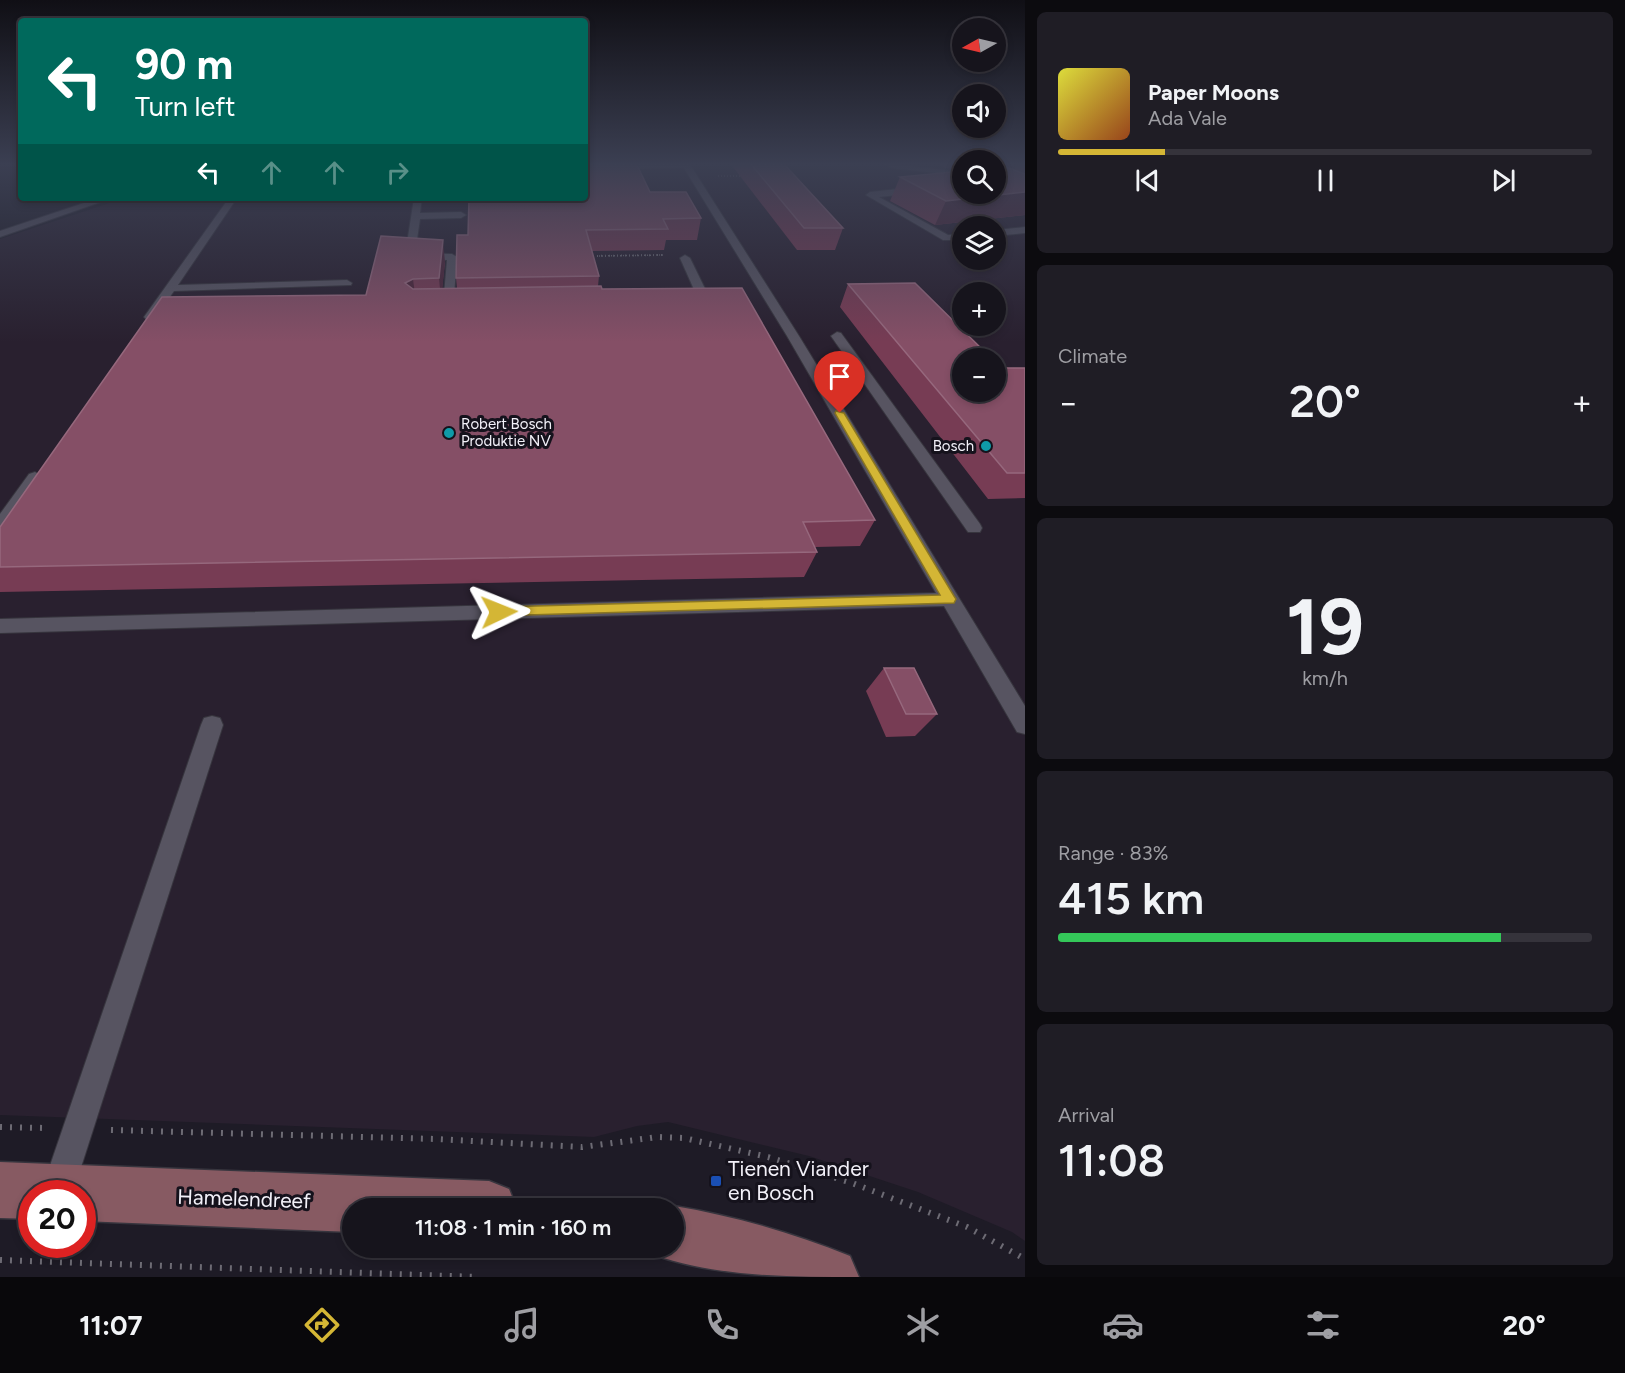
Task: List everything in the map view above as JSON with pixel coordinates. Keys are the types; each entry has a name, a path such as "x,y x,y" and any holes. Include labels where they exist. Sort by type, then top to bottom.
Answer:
{"street":[{"name":"Hamelendreef","path":"0,1190 18,1191"},
{"name":"Hamelendreef","path":"96,1194 342,1203"},
{"path":"684,1237 732,1245 829,1277"}],"lane":[{"path":"0,234 34,223"},
{"path":"143,326 216,223"},
{"path":"415,223 410,256 452,257 449,306"},
{"path":"719,223 764,302 909,529 1025,725"},
{"path":"919,223 946,238 952,238"},
{"path":"1006,232 1025,230"},
{"path":"685,258 705,303"},
{"path":"171,288 347,283"},
{"path":"837,336 974,528"},
{"path":"0,526 41,469"},
{"path":"0,626 950,599"},
{"path":"61,1180 212,725"}],"path":[{"path":"579,256 671,255 685,258"},
{"path":"0,1126 428,1138 584,1147 617,1144 648,1137 682,1137 859,1185 944,1216 1012,1249 1025,1259"},
{"path":"0,1260 478,1277"}],"shaded area":[{"path":"50,223 952,223 952,270 1006,270 1006,223 1025,223 1025,1241 1012,1232 918,1192 809,1156 668,1122 637,1126 594,1137 0,1115 0,239"}],"building":[{"path":"468,223 665,223 668,229 586,230 599,276 456,278 457,235 468,235"},
{"path":"800,223 838,223 843,228 804,228"},
{"name":"Robert Bosch Produktie NV","path":"381,236 443,240 439,278 413,279 405,283 413,289 601,286 602,289 742,288 875,520 803,522 817,552 0,567 0,527 162,297 366,295"},
{"path":"915,283 952,320 952,336 969,336 981,348 952,348 952,402 1006,402 1006,368 1025,368 1025,473 1007,473 848,284"},
{"path":"884,668 914,668 937,714 906,714"}],"place":[{"name":"Robert Bosch Produktie NV","path":"449,433"},
{"name":"Bosch","path":"986,446"},
{"name":"Tienen Viander en Bosch","path":"716,1181"}],"route":[{"path":"499,612 950,599 840,413"}]}
